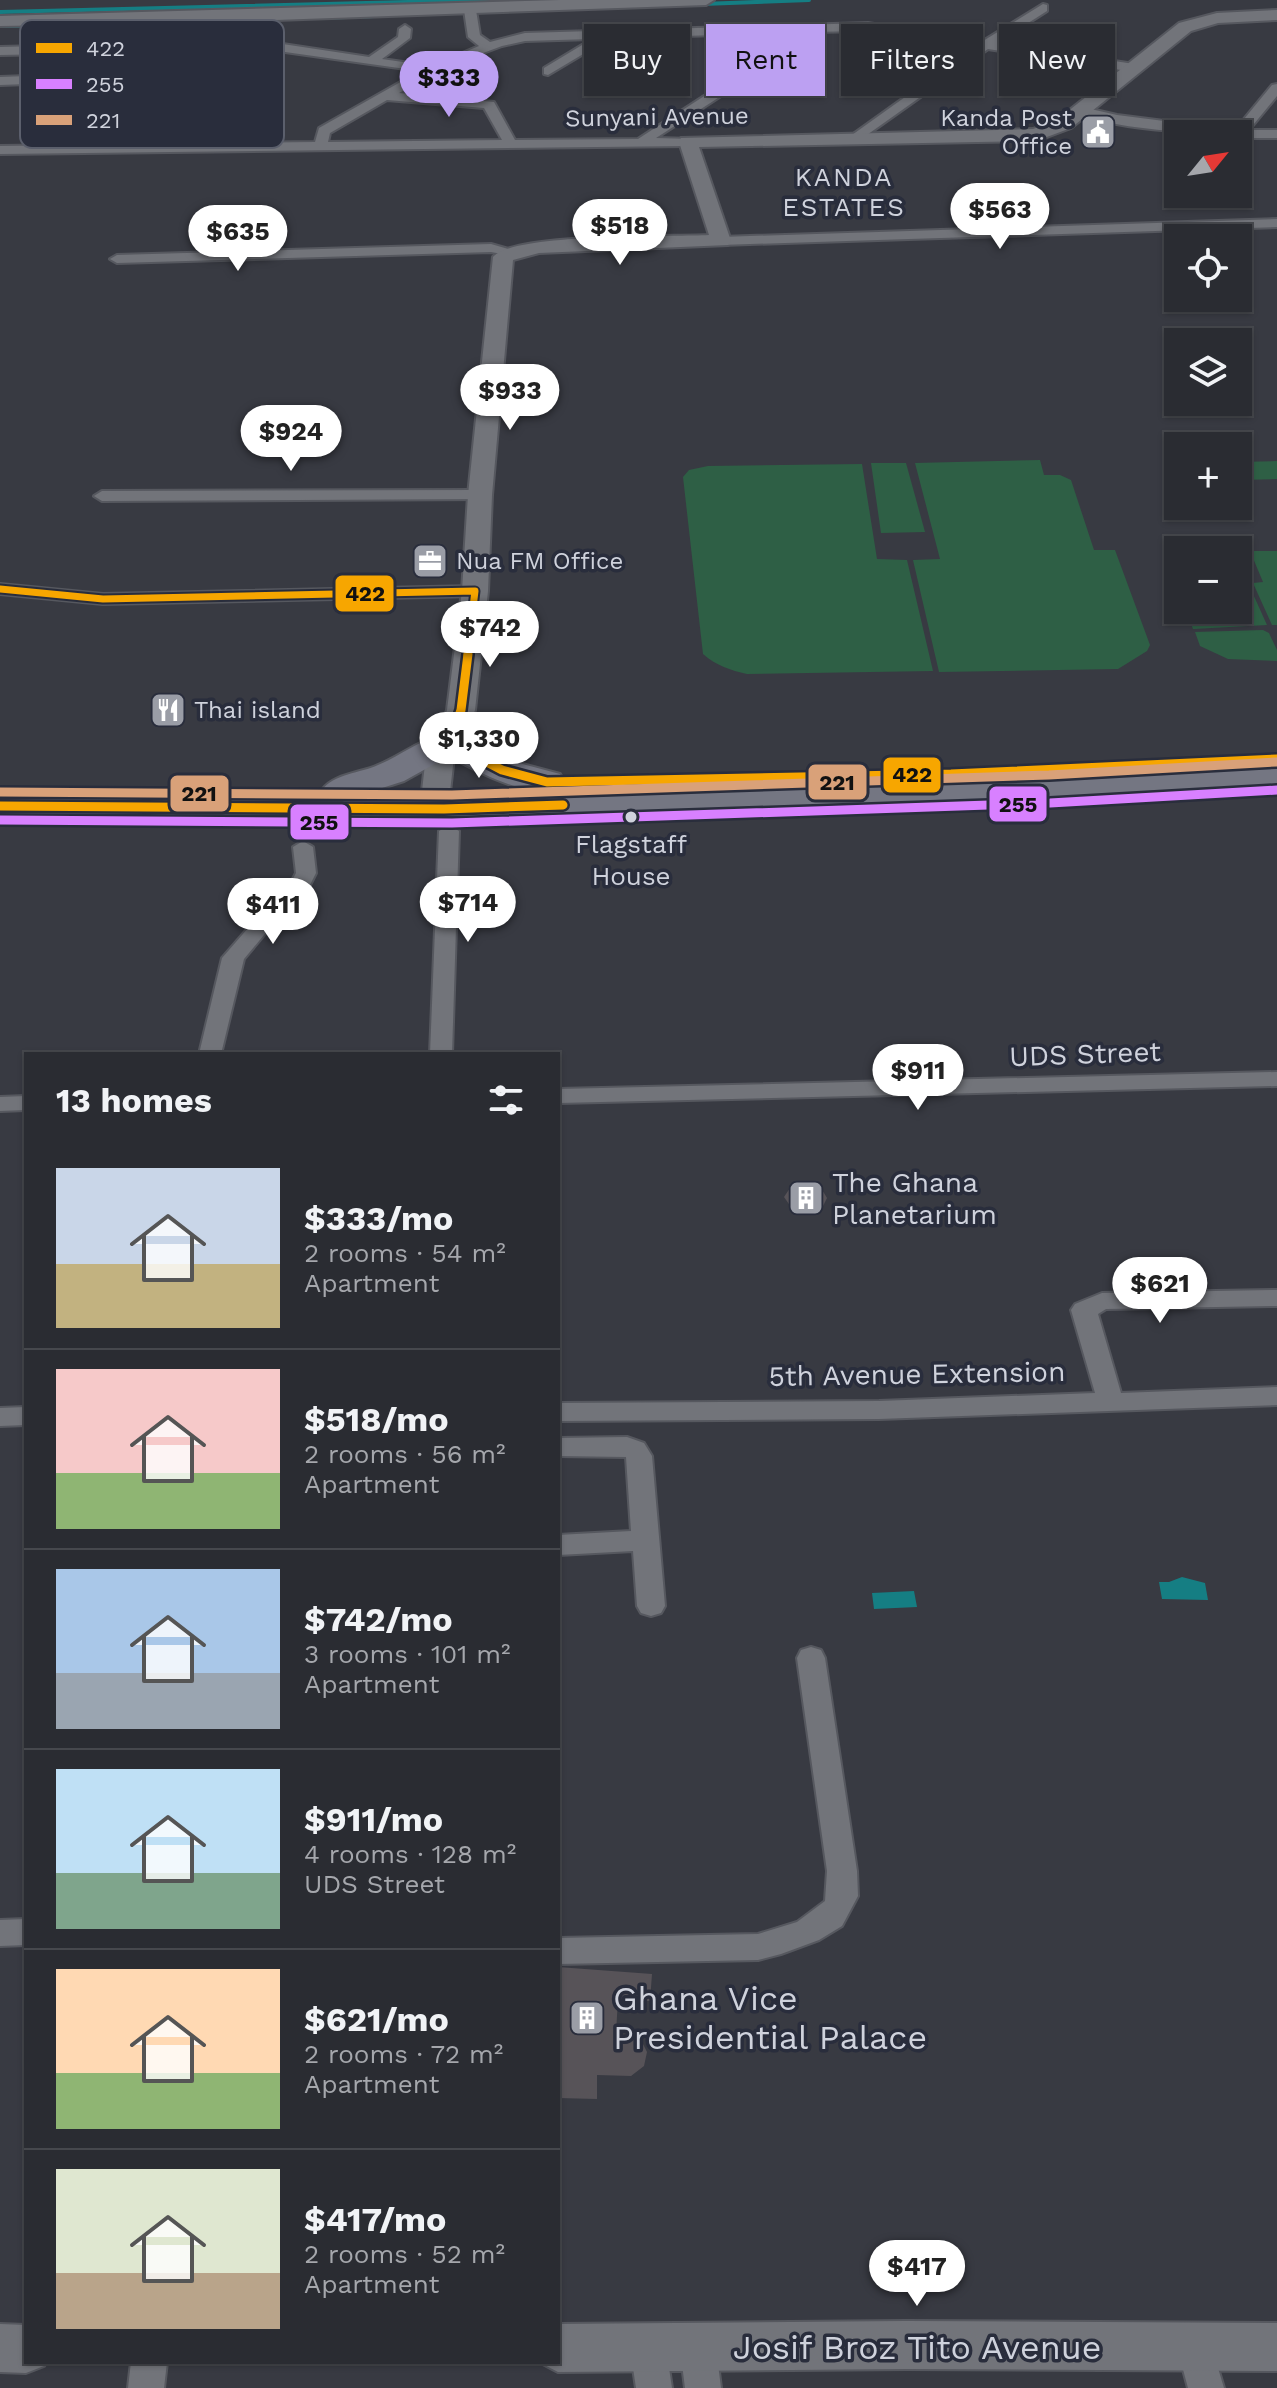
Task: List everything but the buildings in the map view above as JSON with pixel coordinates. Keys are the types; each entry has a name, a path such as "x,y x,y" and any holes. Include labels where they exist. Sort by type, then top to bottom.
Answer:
{"highway":[{"path":"340,790 391,773 451,742 502,770 547,782"},
{"path":"0,793 340,790 445,804 547,782 951,774 1277,759"},
{"path":"0,806 445,804 1050,789 1277,776"}],"street":[{"path":"0,18 586,0"},
{"path":"0,18 470,10 706,0"},
{"path":"857,138 987,44 1043,8"},
{"path":"470,10 474,37 486,45"},
{"name":"Sunyani Avenue","path":"284,146 1028,136 1050,131 1082,111 1185,27 1217,18 1277,15"},
{"path":"825,28 890,29 1134,68"},
{"path":"372,60 404,38 405,29"},
{"path":"321,145 324,131 486,45 525,37 584,35"},
{"path":"284,48 436,70"},
{"path":"548,71 584,49"},
{"path":"0,51 20,50"},
{"path":"0,81 20,80"},
{"path":"1250,120 1277,88"},
{"path":"388,96 489,105 510,143"},
{"path":"644,140 712,96"},
{"path":"1082,111 1164,125"},
{"path":"1252,134 1277,134"},
{"path":"688,142 721,241"},
{"name":"Sunyani Avenue","path":"0,150 128,148"},
{"path":"117,259 358,250 491,248 512,252 539,247 1277,223"},
{"path":"441,1052 445,804 451,742 461,710 475,591 500,262 512,252"},
{"path":"102,496 480,495"},
{"path":"0,589 103,599 475,591"},
{"path":"210,1052 233,958 277,907 296,893 306,873 303,847"},
{"name":"UDS Street","path":"560,1096 1277,1079"},
{"path":"0,1104 24,1103"},
{"path":"1110,1401 1084,1310 1092,1305 1102,1301 1277,1298"},
{"name":"5th Avenue Extension","path":"560,1412 879,1410 1277,1396"},
{"path":"0,1417 24,1416"},
{"path":"560,1447 627,1446 639,1456 651,1606"},
{"path":"560,1545 644,1540"},
{"path":"560,1951 758,1947 787,1940 820,1925 842,1900 842,1871 811,1658"},
{"path":"0,1933 24,1932"},
{"name":"Josif Broz Tito Avenue","path":"560,2348 651,2368 700,2368 906,2345 1201,2368 1277,2347"},
{"path":"0,2348 24,2349"},
{"path":"146,2388 149,2364"}],"green space":[{"path":"1040,460 1044,475 1060,475 1071,480 1094,550 1115,550 1150,645 1147,651 1118,669 939,672 913,560 940,559 915,463"},
{"path":"1277,461 1277,479 1252,480 1252,462"},
{"path":"871,463 906,463 925,532 881,533"},
{"path":"862,464 877,559 907,560 933,671 747,674 713,662 703,654 683,477 689,470 708,466"},
{"path":"1252,551 1277,551 1277,625 1272,625 1253,583 1263,582"},
{"path":"1252,592 1267,625 1193,629 1191,624 1252,624"},
{"path":"1263,630 1269,633 1277,650 1277,661 1228,659 1200,646 1195,632"}],"water":[{"path":"1182,1577 1205,1583 1208,1600 1162,1599 1159,1582"},
{"path":"914,1591 917,1607 874,1609 872,1593"}],"waterway":[{"path":"0,12 489,0"},
{"path":"702,4 809,0"},
{"path":"318,18 374,16"},
{"path":"0,26 20,26"}],"transit line":[{"name":"422","path":"0,589 103,599 475,591 461,710 453,734 458,747 502,770 547,782 951,774 1277,759"},
{"name":"221","path":"0,792 452,795 1049,775 1276,762"},
{"name":"255","path":"0,820 452,823 1050,803 1277,790"},
{"name":"422","path":"0,806 444,809 563,805"}],"place":[{"name":"Kanda Post Office","path":"1098,132"},
{"name":"Nua FM Office","path":"430,561"},
{"name":"Thai island","path":"168,710"},
{"name":"Flagstaff House","path":"631,817"},
{"name":"The Ghana Planetarium","path":"806,1198"},
{"name":"Ghana Vice Presidential Palace","path":"587,2018"}],"district":[{"name":"KANDA ESTATES","path":"844,192"}]}
